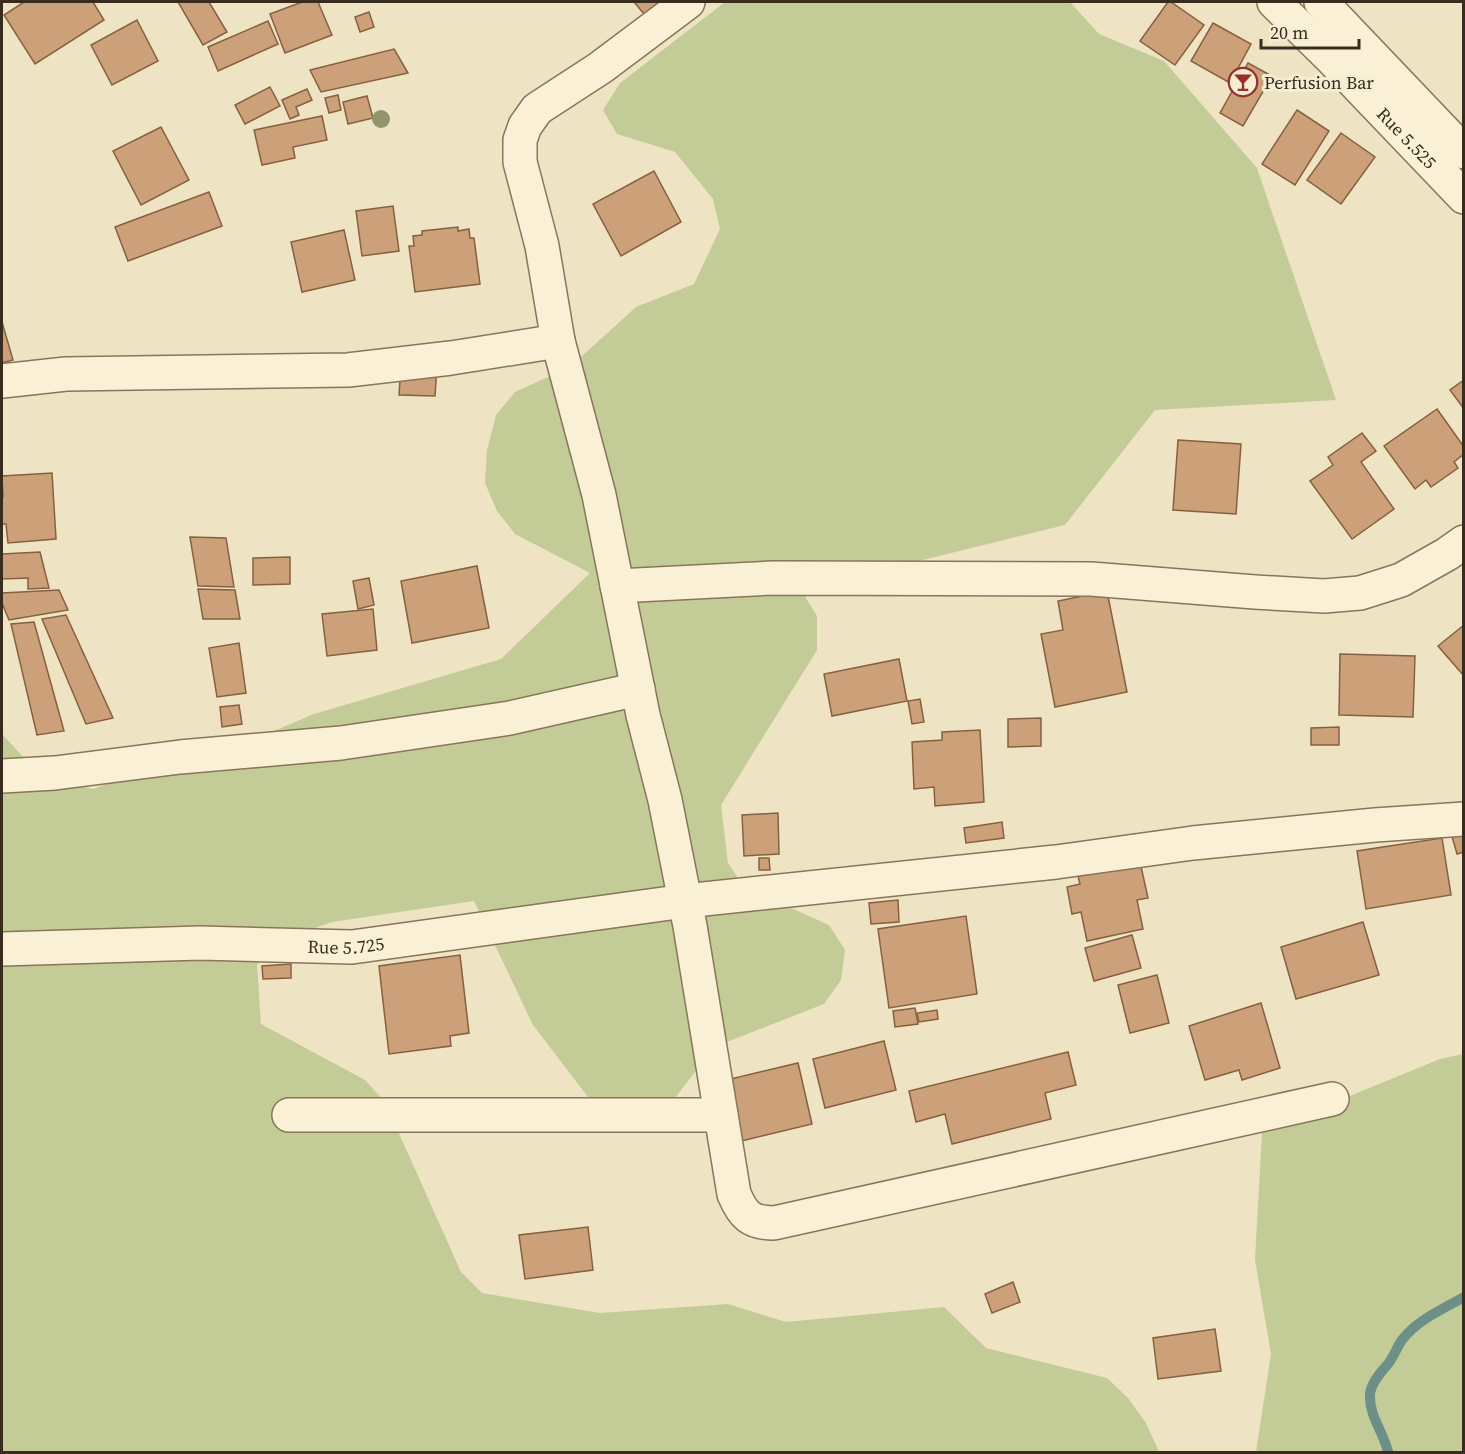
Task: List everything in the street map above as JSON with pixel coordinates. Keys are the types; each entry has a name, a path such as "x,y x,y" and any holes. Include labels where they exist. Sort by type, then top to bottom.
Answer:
{"street":[{"path":"688,2 600,68 537,108 519,140 520,162 542,246 558,341 599,495 638,689 665,800 685,901 734,1194 740,1208 751,1220 774,1223 1332,1099"},
{"name":"Rue 5.525","path":"1274,2 1464,197"},
{"name":"Rue 5.525","path":"1327,4 1462,147"},
{"path":"2,381 66,374 348,370 451,358 558,341"},
{"path":"617,586 773,578 1091,579 1324,596 1360,593 1401,580 1464,542"},
{"path":"2,776 55,773 180,756 341,743 510,718 638,689"},
{"name":"Rue 5.725","path":"2,950 200,942 351,947 685,901 1056,862 1204,842 1375,825 1464,819"},
{"path":"289,1116 721,1115"}],"green space":[{"path":"725,2 1070,2 1099,34 1164,61 1257,168 1336,400 1155,410 1065,525 801,590 817,616 817,650 721,805 728,863 744,887 829,925 845,950 841,980 824,1004 714,1047 662,1115 604,1118 533,1025 474,901 332,922 273,943 257,965 261,1024 365,1080 385,1102 461,1272 482,1293 600,1313 728,1304 786,1322 944,1307 986,1348 1107,1378 1128,1398 1146,1423 1159,1452 2,1452 2,734 38,773 93,789 180,757 232,749 314,714 501,659 590,573 515,534 497,511 485,483 487,450 496,415 515,392 570,367 636,307 694,284 720,229 713,199 675,152 617,134 603,110 620,83"},
{"path":"1463,1054 1463,1452 1256,1452 1271,1354 1255,1260 1262,1132 1440,1059"}],"building":[{"path":"24,2 93,2 104,20 35,64 4,15"},
{"path":"178,2 209,2 227,32 203,45"},
{"path":"302,2 318,2 332,35 285,53 270,14"},
{"path":"634,2 660,2 644,14"},
{"path":"1168,2 1204,25 1175,65 1140,41"},
{"path":"369,12 374,27 360,32 355,17"},
{"path":"137,20 158,61 112,85 91,45"},
{"path":"268,21 278,44 218,71 208,47"},
{"path":"1213,23 1251,44 1230,83 1191,61"},
{"path":"394,49 408,73 321,92 310,70"},
{"path":"1248,63 1272,76 1243,126 1220,113"},
{"path":"270,87 280,106 245,124 235,105"},
{"path":"307,89 312,100 296,107 299,115 290,119 282,100"},
{"path":"338,95 341,110 329,113 325,98"},
{"path":"367,96 373,118 348,124 343,102"},
{"path":"1297,110 1329,131 1295,185 1262,164"},
{"path":"322,116 327,140 293,147 295,158 262,165 254,130"},
{"path":"161,127 189,180 141,205 113,151"},
{"path":"1341,133 1375,157 1341,204 1307,180"},
{"path":"654,171 681,222 621,256 593,204"},
{"path":"209,192 222,226 128,261 115,227"},
{"path":"393,206 399,251 362,256 356,211"},
{"path":"458,227 458,231 469,229 470,238 474,238 480,284 415,292 409,246 414,246 413,236 422,235 422,231"},
{"path":"344,230 355,280 302,292 291,242"},
{"path":"2,322 13,360 2,363"},
{"path":"401,365 437,367 435,396 399,395"},
{"path":"1464,380 1464,409 1450,390"},
{"path":"1437,409 1464,447 1464,454 1454,462 1458,468 1431,487 1426,480 1415,489 1384,446"},
{"path":"1362,433 1376,451 1361,462 1394,509 1352,539 1310,481 1333,465 1328,457"},
{"path":"1178,440 1241,444 1236,514 1173,510"},
{"path":"52,473 56,539 8,543 6,524 2,524 2,476"},
{"path":"190,537 226,538 234,587 198,586"},
{"path":"40,552 49,588 28,589 28,578 2,579 2,554"},
{"path":"290,557 290,584 253,585 253,558"},
{"path":"477,566 489,628 412,643 401,581"},
{"path":"369,578 374,605 358,609 353,581"},
{"path":"198,589 235,590 240,619 203,619"},
{"path":"59,590 68,610 9,620 2,603 2,593"},
{"path":"1107,591 1127,692 1055,707 1041,634 1063,630 1058,601"},
{"path":"373,609 377,650 327,656 322,614"},
{"path":"66,615 113,718 86,724 42,619"},
{"path":"34,622 64,731 37,735 11,624"},
{"path":"1464,625 1464,676 1438,646"},
{"path":"239,643 246,693 217,697 209,648"},
{"path":"1340,654 1415,656 1413,717 1339,715"},
{"path":"899,659 907,701 832,716 824,674"},
{"path":"920,699 924,722 912,724 908,701"},
{"path":"239,705 242,724 222,727 220,707"},
{"path":"1041,718 1041,746 1008,747 1008,719"},
{"path":"1339,727 1339,745 1311,745 1311,728"},
{"path":"980,730 984,802 935,806 934,787 914,789 912,742 942,740 942,732"},
{"path":"778,813 779,854 744,856 742,815"},
{"path":"1002,822 1004,838 966,843 964,828"},
{"path":"1464,829 1464,852 1457,854 1451,833"},
{"path":"1442,838 1451,895 1366,909 1357,851"},
{"path":"759,858 769,858 770,870 759,870"},
{"path":"1140,862 1148,898 1137,900 1143,929 1087,941 1081,912 1072,914 1067,887 1080,884 1078,876"},
{"path":"898,900 899,922 871,924 869,903"},
{"path":"966,916 977,994 889,1008 878,929"},
{"path":"1363,922 1379,975 1296,999 1281,947"},
{"path":"1132,935 1141,968 1094,981 1085,948"},
{"path":"460,955 469,1033 450,1036 451,1046 389,1054 379,966"},
{"path":"291,964 291,978 263,979 262,966"},
{"path":"1157,975 1169,1023 1130,1033 1118,985"},
{"path":"1261,1003 1280,1068 1242,1080 1239,1070 1205,1080 1189,1026"},
{"path":"915,1008 918,1024 895,1027 893,1011"},
{"path":"937,1010 938,1019 919,1022 917,1013"},
{"path":"884,1041 896,1090 825,1108 813,1059"},
{"path":"1068,1052 1076,1085 1045,1093 1051,1119 952,1144 945,1114 916,1122 909,1091"},
{"path":"798,1063 812,1124 733,1143 718,1082"},
{"path":"588,1227 593,1270 525,1279 519,1235"},
{"path":"1013,1282 1020,1302 992,1313 985,1294"},
{"path":"1215,1329 1221,1371 1158,1379 1153,1338"}],"waterway":[{"path":"1388,1452 1370,1403 1370,1391 1374,1382 1408,1333 1431,1316 1464,1297"}],"place":[{"name":"Perfusion Bar","path":"1243,82"}]}
